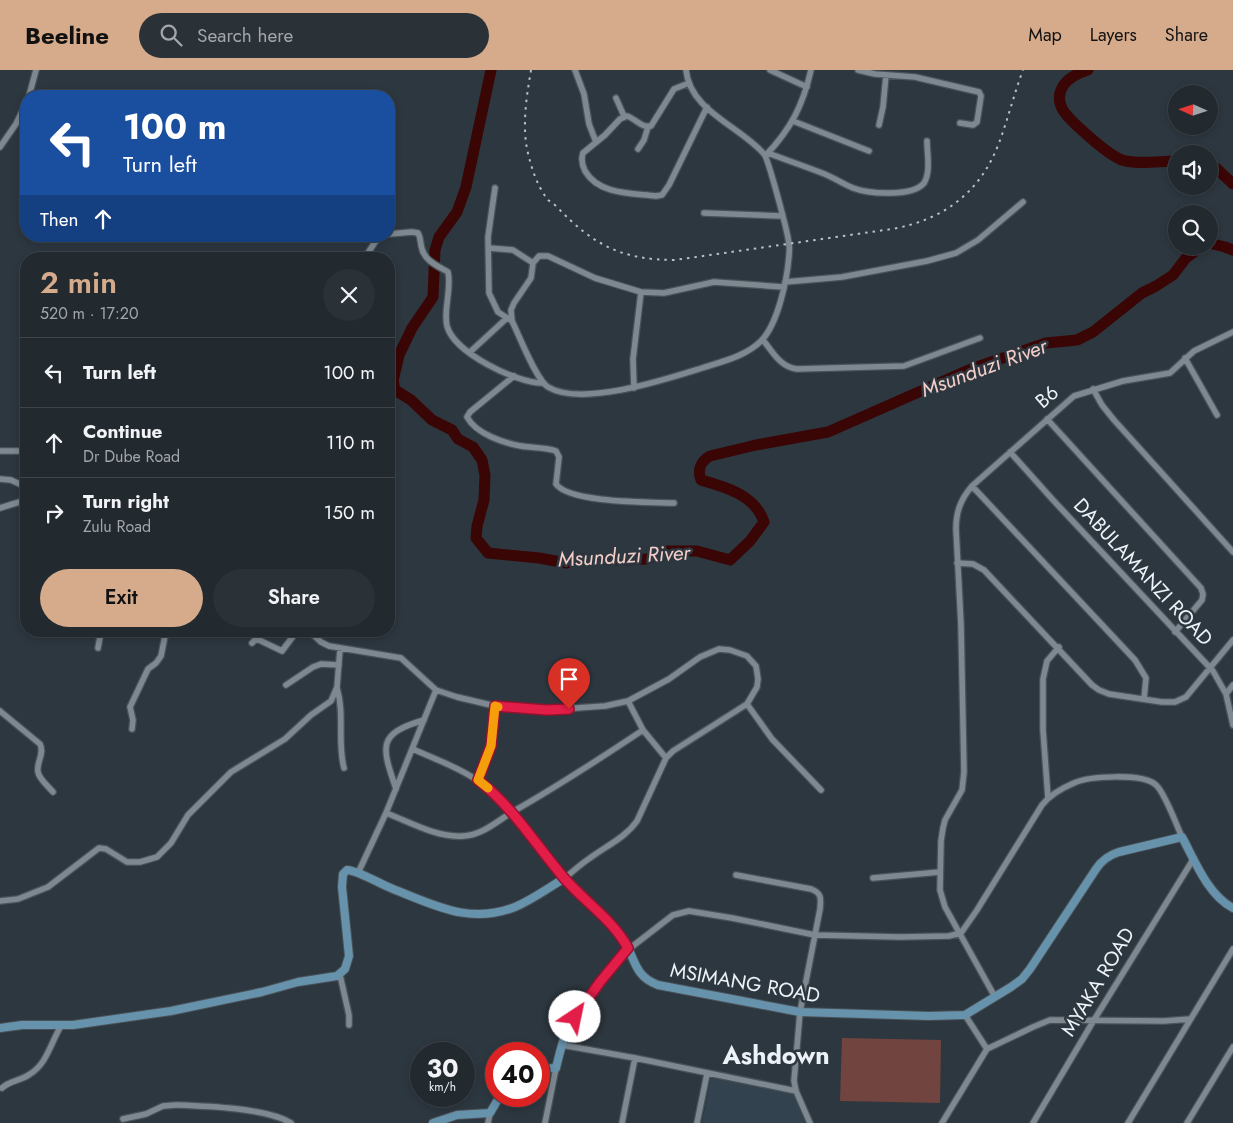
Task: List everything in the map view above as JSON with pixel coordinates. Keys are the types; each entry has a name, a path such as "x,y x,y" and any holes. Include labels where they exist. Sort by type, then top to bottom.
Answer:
{"street":[{"path":"31,90 36,70"},
{"path":"576,70 586,102 589,124 596,142"},
{"path":"686,70 689,83 706,107 767,154 824,173 853,188 875,193 893,193 916,189 924,183 927,172 927,141"},
{"path":"770,70 807,87"},
{"path":"767,154 793,121 803,100 811,70"},
{"path":"858,70 914,78 979,92 981,96 977,122 973,125 960,123"},
{"path":"879,125 886,75"},
{"path":"638,149 644,140 648,127 657,118 674,89 689,83"},
{"path":"616,98 624,116"},
{"path":"624,116 582,156 584,168 592,179 604,188 656,196 662,195 666,190 706,107"},
{"path":"0,147 20,116"},
{"path":"624,116 630,117 648,127"},
{"path":"793,121 869,152"},
{"path":"395,234 418,233 422,252 426,259 448,272 448,326 454,338 491,367 529,382 542,383 555,391 577,394 634,388 740,355 763,340 770,328 784,284 789,244 767,154"},
{"path":"495,188 489,225 489,292 496,309 501,315 510,320 542,383"},
{"path":"470,352 510,320 514,303 529,282 533,263 539,256 548,256 595,278 641,292 664,293 714,282 784,284 821,280 927,261 956,253 978,240 1023,202"},
{"path":"704,213 782,216"},
{"path":"489,248 513,250 533,263"},
{"path":"634,388 633,359 641,292"},
{"name":"B6","path":"995,997 942,901 940,890 943,828 945,820 962,790 964,772 961,625 956,529 957,511 960,502 972,486 1074,396 1123,381 1170,373 1194,351 1233,332"},
{"path":"763,340 782,364 797,369 904,366 980,338"},
{"path":"1185,358 1217,415"},
{"path":"514,376 470,412 467,417 471,423 483,432 501,440 521,446 558,452 556,484 573,495 632,502 674,504"},
{"path":"1092,389 1111,416 1233,552"},
{"path":"1047,419 1201,588 1202,600 1175,632"},
{"path":"0,451 20,451"},
{"name":"DABULAMANZI ROAD","path":"1010,452 1218,678 1226,694 1233,725"},
{"path":"0,479 11,480 20,484"},
{"path":"972,486 1135,660 1146,678 1144,699"},
{"path":"0,508 20,502"},
{"path":"957,563 973,564 984,570 1099,690 1109,694 1168,702 1180,700 1186,697 1233,640"},
{"path":"98,648 100,637"},
{"path":"132,729 133,720 130,707 148,669 160,658 165,637"},
{"path":"252,643 255,640 259,640 282,650 292,637"},
{"path":"0,1028 22,1025 61,1026 171,1011 262,992 293,983 332,978 340,975 346,967 349,952 342,888 343,874 348,870 435,906 459,913 492,914 514,907 565,878 588,859 622,837 636,821 666,758 680,746 747,704 757,687 758,679 756,666 747,656 738,652 719,649 700,658 669,679 628,701 605,706 562,710 495,706 436,690 401,658 340,649 321,642 316,637"},
{"path":"1048,798 1043,730 1043,679 1047,661 1059,648"},
{"path":"0,901 18,899 48,887 99,848 106,849 127,862 140,862 158,857 171,842 188,815 220,781 238,767 276,746 311,715 331,701 337,687 340,649"},
{"path":"286,685 313,667 321,664 339,665"},
{"path":"1226,694 1233,685"},
{"path":"337,687 340,699 344,768"},
{"path":"358,873 386,813 436,690"},
{"path":"628,701 643,730 666,758"},
{"path":"747,704 772,739 821,790"},
{"path":"478,780 491,746 495,706"},
{"path":"0,711 40,744 42,751 38,772 53,792"},
{"path":"396,789 386,756 388,741 402,727 424,720"},
{"path":"386,813 429,830 449,835 462,836 484,830 554,788 643,730"},
{"path":"412,749 464,772 488,788 565,878"},
{"path":"545,1123 556,1068 569,1026 600,982 628,948 672,915 682,912 706,913 815,935 900,937 949,936 961,933 1048,798 1074,783 1092,779 1141,779 1152,782 1160,789 1182,837 1212,890 1222,901 1233,908"},
{"path":"986,1048 965,1015 1022,979 1102,861 1111,854 1182,837"},
{"name":"MYAKA ROAD","path":"1033,1123 1194,858"},
{"path":"873,878 940,872"},
{"path":"736,875 817,891 821,897 800,1012 794,1081 796,1091 810,1123"},
{"name":"MSIMANG ROAD","path":"565,878 618,933 628,948 637,969 650,982 714,997 800,1012 929,1016 965,1015"},
{"path":"1128,1123 1233,949"},
{"path":"340,975 349,1015 349,1025"},
{"path":"942,1123 986,1048 1033,1027 1050,1020 1164,1021 1190,1019"},
{"path":"2,1088 11,1081 27,1076 37,1069 61,1026"},
{"path":"562,1045 796,1091"},
{"path":"1187,1123 1233,1048"},
{"path":"622,1123 635,1058"},
{"path":"550,1068 556,1068"},
{"path":"697,1123 707,1074"},
{"path":"123,1119 146,1114 163,1106 176,1105 264,1113 283,1118 291,1123"},
{"path":"488,1123 494,1107"},
{"path":"433,1123 457,1115 490,1113"}],"shaded area":[{"path":"842,1038 941,1040 940,1103 840,1101"},
{"path":"711,1077 794,1093 805,1123 702,1123"}],"waterway":[{"name":"Msunduzi River","path":"395,372 399,355 412,328 433,297 435,250 439,237 457,212 466,187 491,70"},
{"name":"Msunduzi River","path":"1088,70 1068,80 1060,93 1059,100 1061,106 1069,118 1102,148 1122,160 1142,163 1168,161"},
{"name":"Msunduzi River","path":"1218,170 1233,184"},
{"name":"Msunduzi River","path":"1218,245 1233,250"},
{"name":"Msunduzi River","path":"395,390 411,400 432,420 452,430 458,439 473,447 482,460 485,475 484,500 476,538 488,553 567,563 579,559 647,559 668,551 697,551 730,560 750,541 764,522 760,513 747,499 730,489 701,480 700,469 702,463 710,456 756,445 828,432 971,369 1046,343 1077,340 1093,332 1142,293 1173,275 1190,255"}],"railway":[{"path":"531,70 525,115 526,143 534,173 548,200 583,231 610,248 639,257 675,260 892,229 928,219 943,211 970,190 991,161 999,143 1023,70"}],"slow traffic":[{"path":"488,788 478,780 491,746 494,735 495,706 498,707"}],"district":[{"name":"Ashdown","path":"776,1055"}],"route":[{"path":"569,709 547,710 495,706 494,735 478,780 511,813 565,878 622,937 628,948 575,1017"}]}
